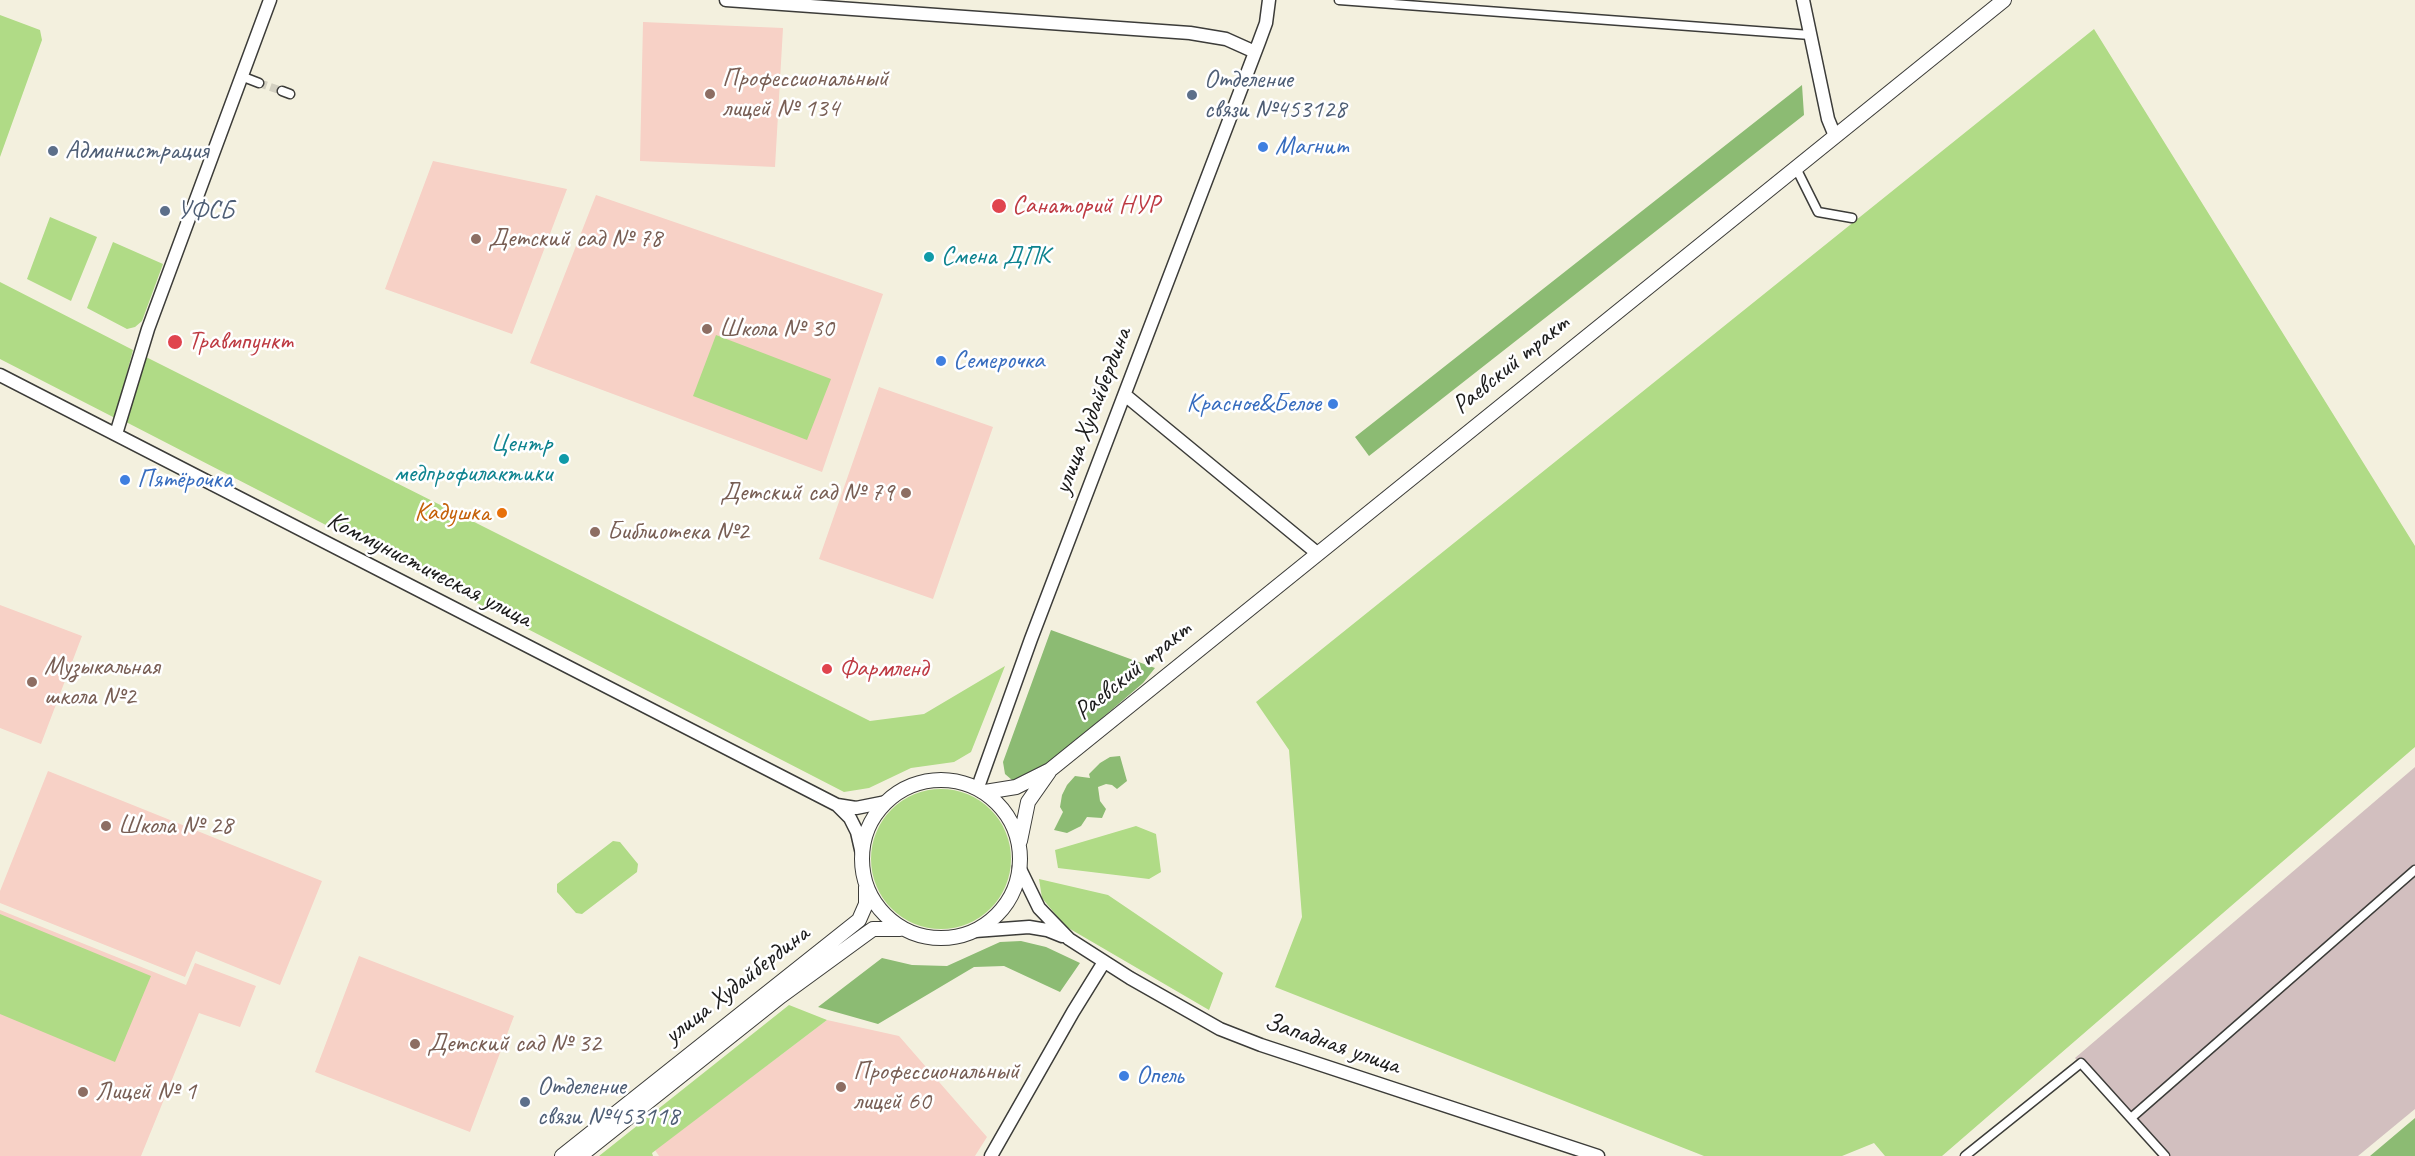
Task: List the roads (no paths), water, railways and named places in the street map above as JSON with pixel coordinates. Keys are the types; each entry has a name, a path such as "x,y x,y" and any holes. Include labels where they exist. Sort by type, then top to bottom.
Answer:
{"main road":[{"path":"116,434 148,329 270,0"},
{"path":"726,0 870,4 1190,33 1232,40 1255,52"},
{"name":"улица Худайбердина","path":"982,790 1031,639 1266,23 1269,0"},
{"path":"1803,0 1828,119 1835,136"},
{"name":"Раевский тракт","path":"982,790 1016,787 1050,770 2004,0"},
{"name":"Коммунистическая улица","path":"0,375 837,805 850,818 857,832 862,854"},
{"path":"1125,395 1317,553"},
{"name":"Раевский тракт","path":"1020,847 1028,802 1050,770"},
{"path":"956,780 982,790 1003,810 1013,825 1020,847 1017,880 1005,906 992,920 975,931 954,938 923,937 900,929 876,906 867,885 862,854 866,832 875,816 886,802 903,790 921,783 956,780"},
{"name":"Коммунистическая улица","path":"837,805 856,808 886,802"},
{"name":"Западная улица","path":"1019,867 1039,909 1069,939"},
{"name":"улица Худайбердина","path":"562,1156 859,920 866,904 867,885"},
{"name":"Западная улица","path":"975,931 1029,927 1047,930 1069,939 1104,962 1220,1029 1261,1045 1598,1156"},
{"name":"улица Худайбердина","path":"580,1156 781,996 866,933 873,929 900,929"},
{"path":"991,1156 1072,1012 1104,962"}],"street":[{"path":"1339,0 1809,35"},
{"path":"241,76 259,83"},
{"path":"1796,168 1818,212 1852,218"},
{"path":"2131,1118 2415,870"},
{"path":"1965,1156 2081,1063 2165,1156"}],"tunnel":[{"path":"259,83 282,91"}],"place":[{"name":"Профессиональный лицей № 134","path":"710,94"},
{"name":"Отделение связи №453128","path":"1192,95"},
{"name":"Магнит","path":"1263,147"},
{"name":"Администрация","path":"53,151"},
{"name":"Санаторий НУР","path":"999,206"},
{"name":"УФСБ","path":"165,211"},
{"name":"Детский сад № 78","path":"476,239"},
{"name":"Смена ДПК","path":"929,257"},
{"name":"Школа № 30","path":"707,329"},
{"name":"Травмпункт","path":"175,342"},
{"name":"Семерочка","path":"941,361"},
{"name":"Красное&Белое","path":"1333,404"},
{"name":"Центр медпрофилактики","path":"564,459"},
{"name":"Пятёрочка","path":"125,480"},
{"name":"Детский сад № 79","path":"906,493"},
{"name":"Кадушка","path":"502,513"},
{"name":"Библиотека №2","path":"595,532"},
{"name":"Фармленд","path":"827,669"},
{"name":"Музыкальная школа №2","path":"32,682"},
{"name":"Школа № 28","path":"106,826"},
{"name":"Детский сад № 32","path":"415,1044"},
{"name":"Опель","path":"1124,1076"},
{"name":"Профессиональный лицей 60","path":"841,1087"},
{"name":"Лицей № 1","path":"83,1092"},
{"name":"Отделение связи №453118","path":"525,1102"}]}
